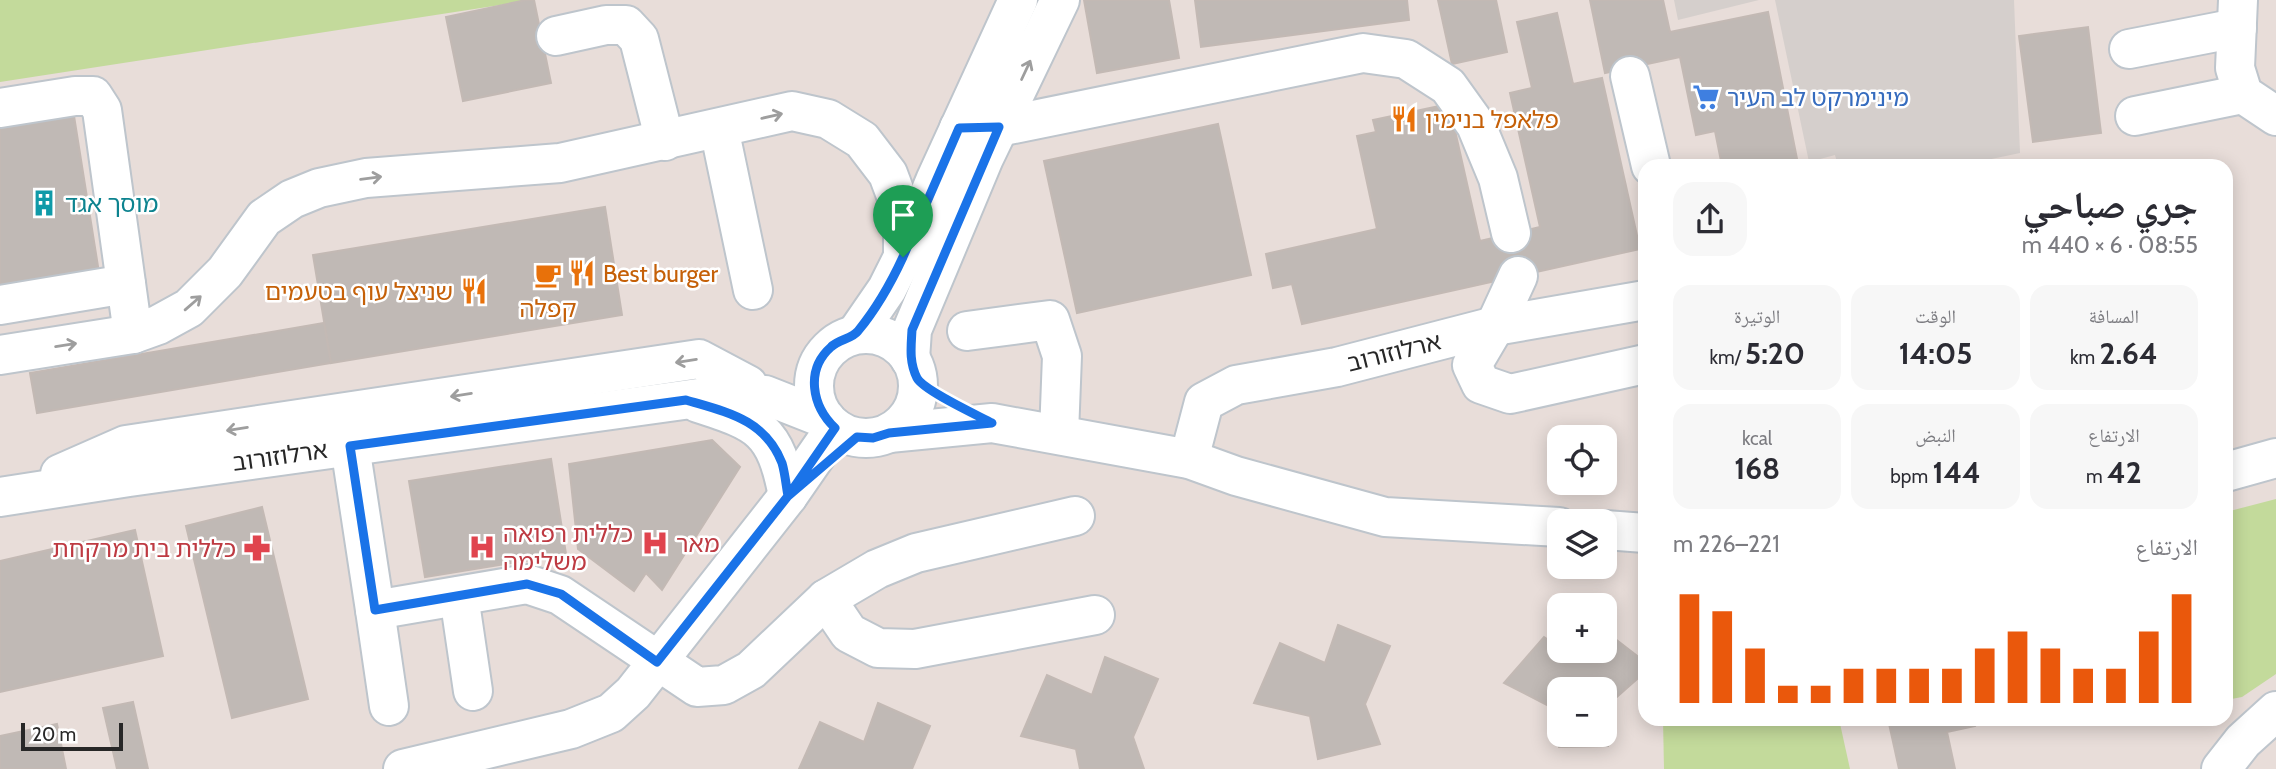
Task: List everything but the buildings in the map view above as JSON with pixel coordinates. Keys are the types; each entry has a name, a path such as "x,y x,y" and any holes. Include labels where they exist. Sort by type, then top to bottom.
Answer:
{"street":[{"path":"856,334 887,289 903,257 1018,0"},
{"path":"402,769 571,729 611,713 633,693 788,496 852,429 902,423 912,410 917,395 912,330 999,127 1060,0"},
{"path":"2129,49 2237,14 2235,68 2243,93 2276,116"},
{"path":"556,36 606,25 626,25 639,39 665,141"},
{"path":"959,128 999,127 1363,53 1406,59 1447,86 1476,125 1498,178 1511,233"},
{"path":"1630,76 1649,159"},
{"path":"2135,116 2243,93"},
{"path":"0,108 75,96 93,96 102,110 133,334"},
{"path":"0,355 133,334 158,326 189,308 225,272 264,218 292,199 319,188 366,178 560,163 792,111 828,119 862,140 888,174 902,214 903,257"},
{"path":"719,128 753,290"},
{"path":"1518,276 1495,326 1472,365 1480,384 1510,394 1638,366"},
{"path":"0,305 126,284"},
{"name":"ארלוזורוב","path":"1189,459 1203,402 1236,385 1337,367 1495,326 1638,301"},
{"path":"967,331 1049,320 1062,356 1059,434"},
{"path":"852,429 817,405 815,373 822,357 831,346 856,334 887,338 900,346 914,369"},
{"name":"ארלוזורוב","path":"5,496 686,400 738,390 822,357"},
{"path":"5,496 126,446 699,359 738,390"},
{"name":"ארלוזורוב","path":"914,369 930,390 992,423"},
{"name":"ארלוזורוב","path":"738,390 765,395 852,429 992,423 1189,459 1236,477 1385,517 1547,526"},
{"path":"686,400 738,416 770,440 782,465 788,496"},
{"path":"350,446 389,706"},
{"path":"2233,470 2276,458"},
{"path":"375,610 527,584 561,594 697,687 724,685 751,670 826,599 877,569 916,553 1075,516"},
{"path":"1617,531 1638,532"},
{"path":"459,596 473,691"},
{"path":"826,599 849,633 878,648 915,649 1095,615"},
{"path":"2221,769 2243,741 2276,711"}],"green space":[{"path":"0,0 533,0 0,82"},
{"path":"2276,499 2276,674 2242,697 2233,699 2233,510"},
{"path":"1663,726 1841,726 1850,769 1664,769"}],"shaded area":[{"path":"1674,0 1759,0 1678,20"},
{"path":"1775,0 2014,0 2020,153 1991,159 1836,159 1835,155 1808,159"}],"place":[{"name":"מינימרקט לב העיר","path":"1706,97"},
{"name":"פלאפל בנימין","path":"1404,119"},
{"name":"מוסך אגד","path":"44,203"},
{"name":"Best burger","path":"582,273"},
{"name":"קפלה","path":"548,275"},
{"name":"שניצל עוף בטעמים","path":"474,291"},
{"name":"מאר","path":"655,543"},
{"name":"כללית רפואה משלימה","path":"482,547"},
{"name":"כללית בית מרקחת","path":"257,548"}],"route":[{"path":"903,257 887,289 856,334 831,346 822,357 815,373 817,405 835,428 788,496 657,662 561,594 527,584 375,610 350,446 686,400 738,416 770,440 782,465 788,496 857,437 873,438 889,433 992,423 930,390 917,379 910,359 912,330 999,127 959,128 903,257"}]}
